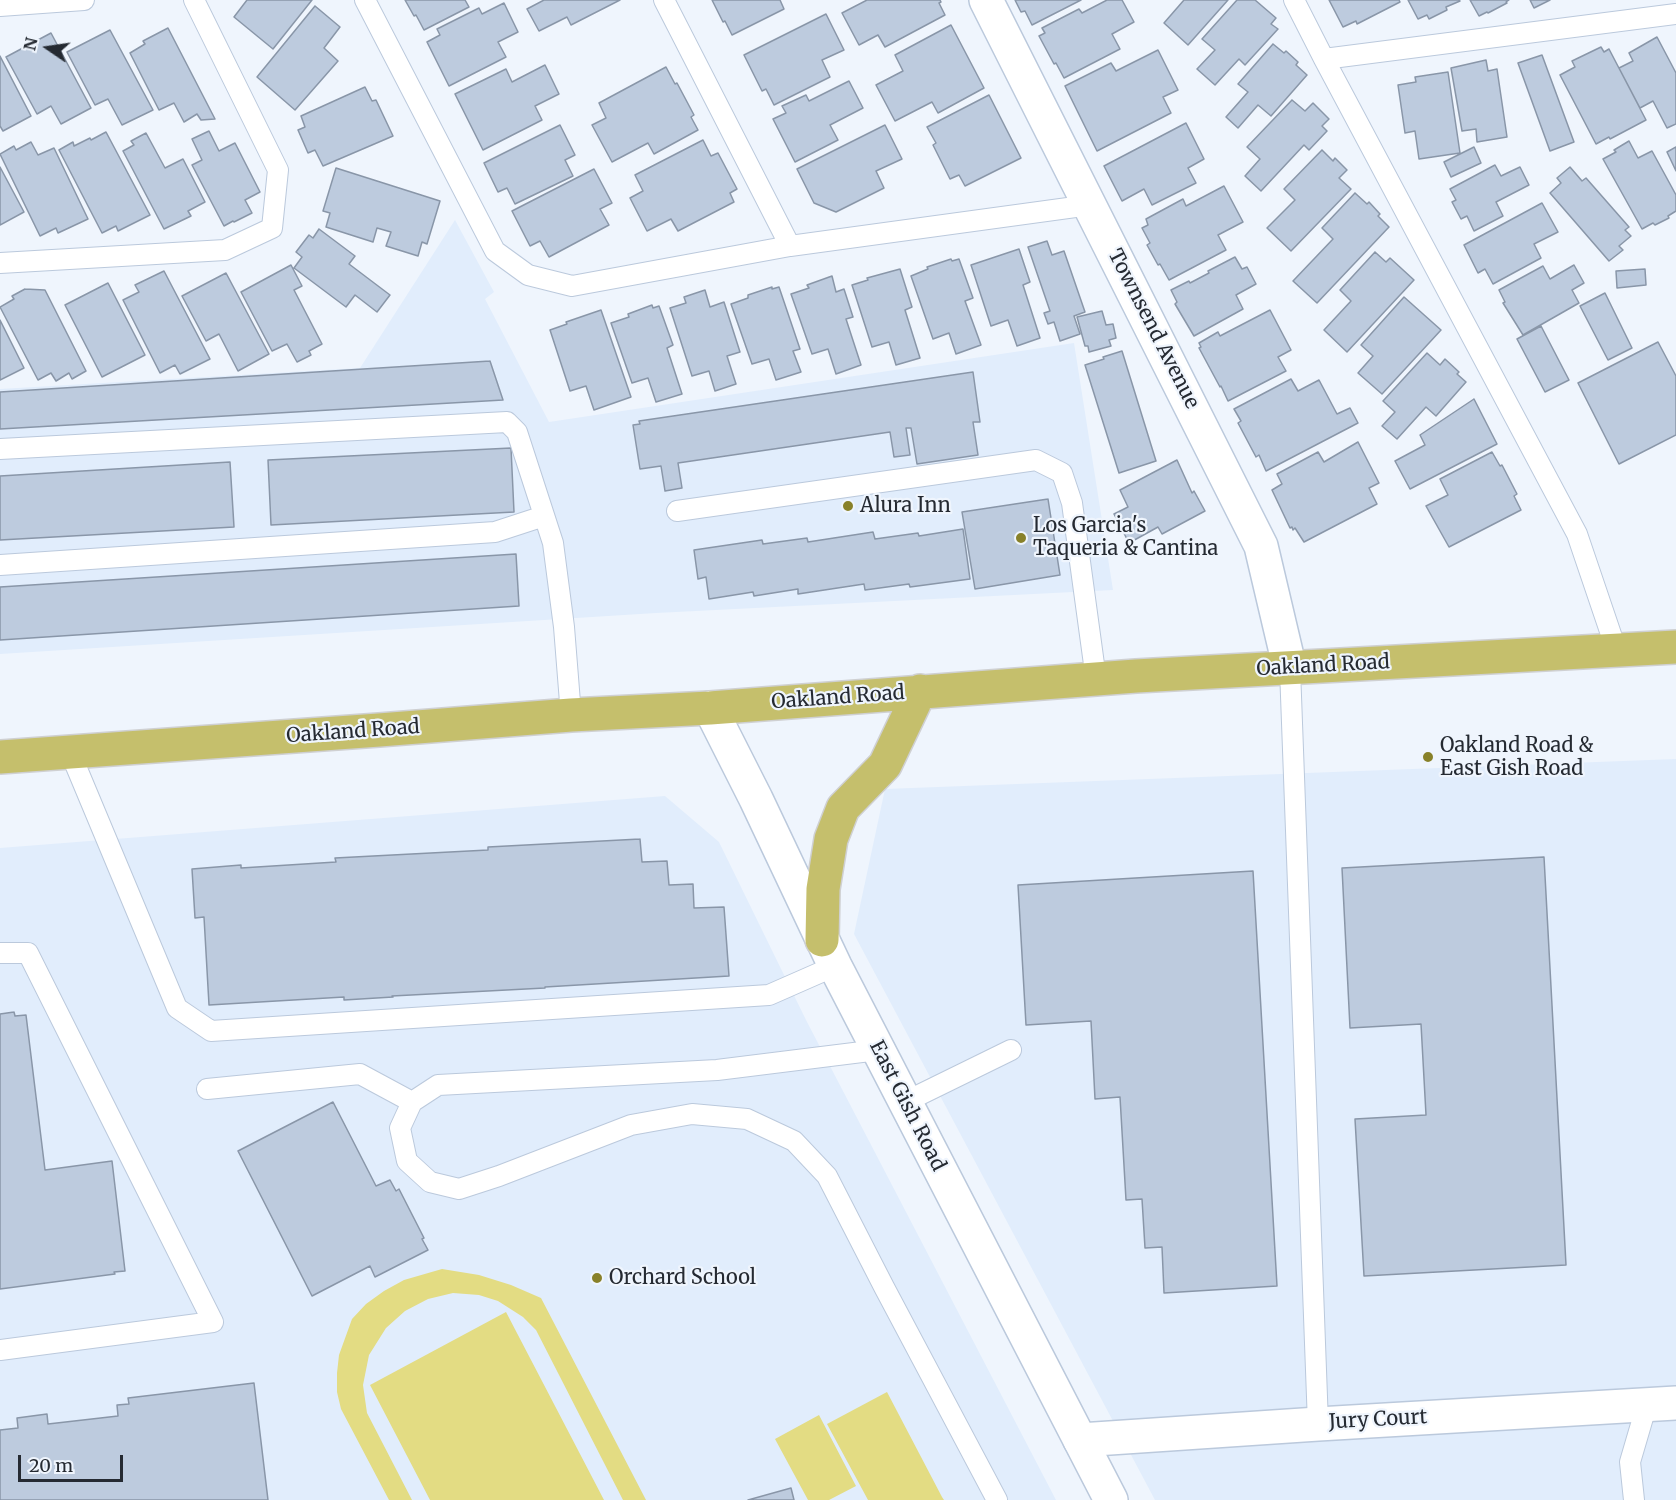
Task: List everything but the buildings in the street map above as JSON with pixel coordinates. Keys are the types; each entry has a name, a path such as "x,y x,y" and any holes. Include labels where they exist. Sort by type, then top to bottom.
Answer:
{"main road":[{"name":"Oakland Road","path":"0,757 1096,679 1676,647"},
{"path":"829,953 823,889 831,839 843,808 885,765 920,691"}],"street":[{"name":"Townsend Avenue","path":"987,0 1261,546 1290,669"},
{"name":"East Gish Road","path":"710,708 878,1050 1111,1500"},
{"name":"Jury Court","path":"1080,1440 1661,1403"}],"lane":[{"path":"0,6 84,0"},
{"path":"0,262 225,250 272,228 278,170 194,0"},
{"path":"365,0 495,251 528,275 572,286 790,246 1090,205"},
{"path":"664,0 790,246"},
{"path":"1294,0 1578,534 1616,649"},
{"path":"1324,59 1676,14"},
{"path":"0,449 507,422 517,432 553,543 564,627 571,715"},
{"path":"677,511 1036,460 1062,474 1072,503 1096,679"},
{"path":"0,565 495,532 544,516"},
{"path":"1290,669 1318,1424"},
{"path":"70,752 177,1008 211,1031 769,995 829,953"},
{"path":"0,953 28,952 213,1322 0,1350"},
{"path":"878,1050 717,1070 438,1085 412,1102 400,1128 407,1161 430,1182 459,1189 632,1125 692,1114 747,1119 794,1141 826,1176 998,1500"},
{"path":"905,1102 1011,1050"},
{"path":"207,1089 360,1074 412,1102"},
{"path":"1634,1500 1630,1462 1661,1403"}],"shaded area":[{"path":"455,220 494,292 485,299 549,422 1074,343 1113,590 656,613 0,654 0,389 360,368"},
{"path":"1676,759 1676,1500 1155,1500 854,934 885,789"},
{"path":"665,796 719,842 806,1020 1056,1500 0,1500 0,848"},
{"path":"442,1269 479,1275 541,1298 646,1500 623,1500 536,1330 523,1317 498,1301 479,1295 453,1293 428,1299 405,1311 386,1328 369,1355 363,1385 367,1413 412,1500 389,1500 341,1409 337,1392 339,1355 352,1319 366,1304 404,1280"},
{"path":"506,1312 604,1500 430,1500 370,1385"},
{"path":"887,1392 944,1500 868,1500 827,1424"},
{"path":"819,1415 856,1486 829,1500 808,1500 775,1439"}],"place":[{"name":"Alura Inn","path":"848,506"},
{"name":"Los Garcia's Taqueria & Cantina","path":"1021,538"},
{"name":"Oakland Road & East Gish Road","path":"1428,757"},
{"name":"Orchard School","path":"597,1278"}]}
